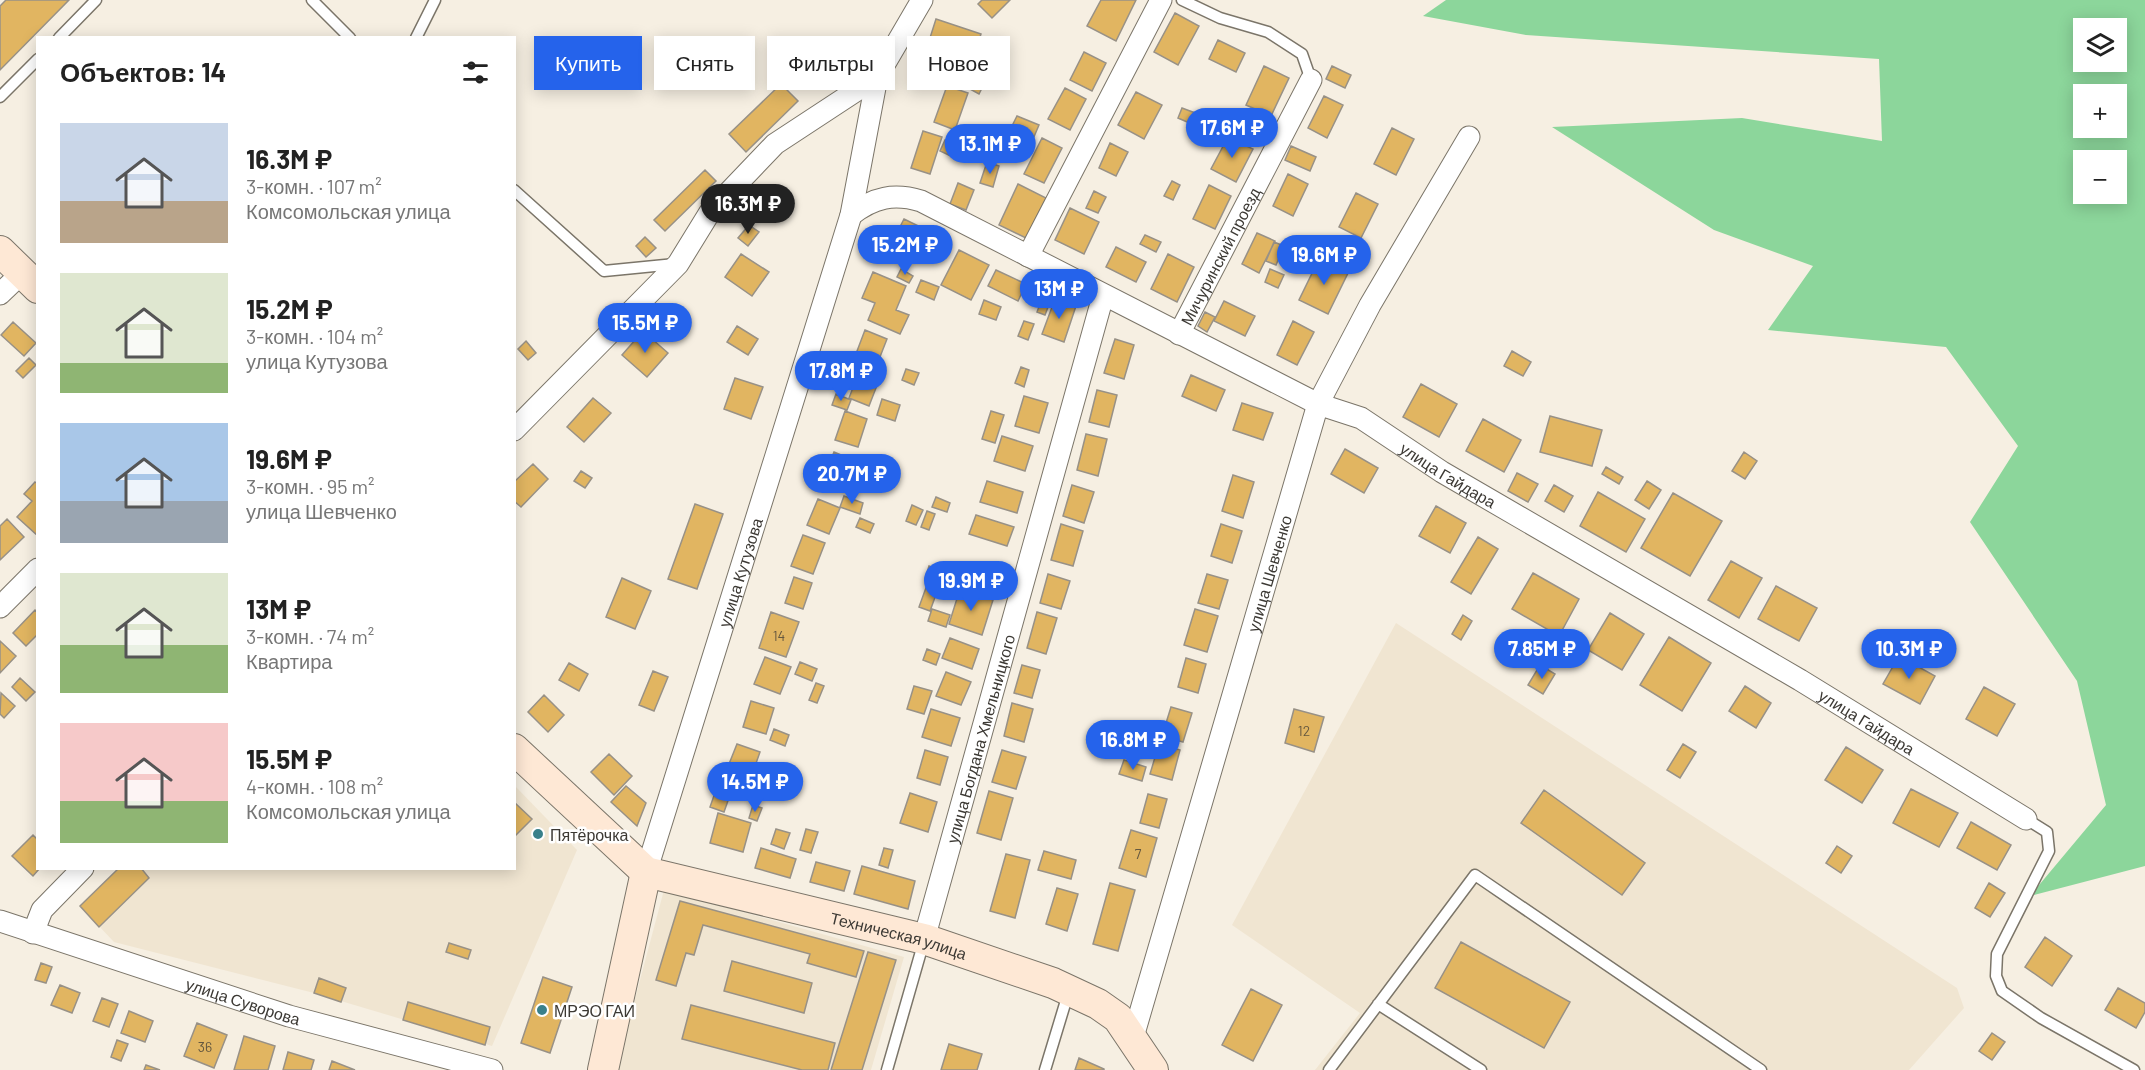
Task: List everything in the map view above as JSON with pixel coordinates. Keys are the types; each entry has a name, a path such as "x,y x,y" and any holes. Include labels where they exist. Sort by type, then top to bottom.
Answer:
{"main road":[{"path":"0,250 30,280"},
{"path":"516,751 646,872"},
{"name":"Техническая улица","path":"646,872 924,939 1069,990 1098,1004 1118,1018 1133,1037 1153,1070"},
{"name":"улица Кутузова","path":"603,1070 646,872"}],"street":[{"path":"895,46 922,0"},
{"path":"1028,256 1161,0"},
{"name":"Мичуринский проезд","path":"1179,334 1311,80"},
{"path":"516,428 678,264 710,212 775,144 857,90"},
{"name":"улица Кутузова","path":"646,872 851,215 875,90"},
{"name":"улица Шевченко","path":"1133,1037 1318,404 1370,304 1469,137"},
{"name":"улица Гайдара","path":"851,215 869,201 903,196 921,201 1318,404 1361,418 1442,472 1800,680 2026,819"},
{"path":"0,294 30,280"},
{"name":"улица Богдана Хмельницкого","path":"924,939 1103,296"},
{"path":"0,607 36,571"},
{"path":"33,933 42,910 81,870"},
{"name":"улица Суворова","path":"0,921 289,1016 492,1070"}],"lane":[{"path":"61,36 96,0"},
{"path":"312,0 348,36"},
{"path":"417,36 435,0"},
{"path":"1182,0 1220,18 1268,32 1302,54 1311,80"},
{"path":"0,97 36,61"},
{"path":"516,192 604,272 678,264"},
{"path":"2026,819 2048,832 2049,852 1997,954 1996,976 2002,991 2041,1018 2134,1070"},
{"path":"1329,1070 1475,875 1761,1070"},
{"path":"887,1070 924,939"},
{"path":"1045,1070 1069,990"},
{"path":"1378,1005 1481,1070"}],"shaded area":[{"path":"1396,623 1957,988 1964,1008 1909,1070 1315,1070 1360,1013 1232,925"},
{"path":"516,787 577,850 492,1046 314,993 114,942 80,906 118,870 516,870"},
{"path":"664,890 904,957 871,1070 616,1070"}],"green space":[{"path":"1446,0 2145,0 2145,866 2030,896 2106,805 2077,681 1970,522 2018,446 1946,347 1768,330 1813,266 1714,230 1552,127 1742,118 1882,141 1879,59 1526,35 1423,16"}],"building":[{"path":"6,0 69,0 0,70 0,6"},
{"path":"982,0 1010,0 992,18 978,4"},
{"path":"1101,0 1136,0 1116,41 1087,26"},
{"path":"1175,13 1199,26 1178,65 1154,52"},
{"path":"936,19 981,34 980,36 931,36"},
{"path":"1218,40 1245,53 1236,72 1209,59"},
{"path":"1084,52 1106,63 1092,91 1070,80"},
{"path":"1264,66 1289,78 1271,116 1246,105"},
{"path":"1332,66 1351,75 1345,88 1326,79"},
{"path":"1065,88 1086,99 1070,130 1048,119"},
{"path":"775,90 787,90 798,101 746,152 729,134"},
{"path":"946,90 968,93 955,130 934,122"},
{"path":"1136,92 1162,105 1144,139 1118,125"},
{"path":"1324,96 1343,105 1327,138 1308,128"},
{"path":"1182,108 1198,114 1194,125 1178,118"},
{"path":"1017,116 1039,125 1033,139 1010,130"},
{"path":"1392,128 1414,139 1396,175 1374,164"},
{"path":"923,131 942,137 930,174 911,168"},
{"path":"1228,137 1253,149 1236,182 1211,169"},
{"path":"1042,138 1062,148 1044,183 1024,174"},
{"path":"945,140 963,148 957,159 940,151"},
{"path":"1110,143 1128,152 1116,176 1099,168"},
{"path":"1291,146 1316,157 1310,171 1285,160"},
{"path":"987,162 999,166 993,187 980,183"},
{"path":"705,170 716,181 665,231 654,220"},
{"path":"1288,174 1308,184 1293,216 1273,206"},
{"path":"1172,181 1180,185 1173,200 1164,196"},
{"path":"958,183 974,190 966,210 950,204"},
{"path":"1018,184 1046,198 1026,238 999,225"},
{"path":"1209,185 1231,196 1215,229 1193,219"},
{"path":"1094,191 1106,197 1098,213 1086,208"},
{"path":"1356,193 1378,204 1361,238 1339,227"},
{"path":"1070,208 1099,222 1084,254 1055,240"},
{"path":"904,219 939,236 931,254 895,237"},
{"path":"749,225 759,232 748,246 738,238"},
{"path":"1257,233 1275,241 1259,273 1242,264"},
{"path":"1145,235 1161,242 1156,252 1140,244"},
{"path":"645,237 656,248 646,257 636,246"},
{"path":"1306,240 1318,245 1311,261 1299,256"},
{"path":"1274,242 1284,246 1276,265 1266,261"},
{"path":"1116,247 1146,262 1136,282 1106,267"},
{"path":"959,250 989,265 971,300 941,285"},
{"path":"741,254 769,272 752,296 725,277"},
{"path":"1168,254 1194,267 1177,302 1151,289"},
{"path":"1320,257 1349,271 1328,314 1299,300"},
{"path":"901,269 913,276 909,283 897,277"},
{"path":"1270,269 1284,275 1278,288 1265,282"},
{"path":"996,270 1026,284 1018,301 988,286"},
{"path":"873,272 906,286 896,310 909,315 900,334 868,320 875,303 862,298"},
{"path":"921,280 939,287 934,300 916,292"},
{"path":"1042,299 1050,302 1045,315 1037,312"},
{"path":"1055,299 1076,306 1064,342 1042,334"},
{"path":"984,300 1001,307 996,320 979,314"},
{"path":"1224,301 1255,316 1245,336 1214,321"},
{"path":"1205,312 1215,317 1207,332 1198,326"},
{"path":"1024,321 1034,324 1028,340 1018,336"},
{"path":"1293,321 1314,332 1297,365 1277,355"},
{"path":"13,322 36,343 24,356 1,335"},
{"path":"737,326 758,339 748,355 727,342"},
{"path":"865,330 887,339 876,367 854,359"},
{"path":"643,331 668,353 647,377 622,355"},
{"path":"1115,339 1134,345 1124,379 1104,373"},
{"path":"526,341 536,353 528,360 518,349"},
{"path":"1512,351 1531,362 1523,376 1504,366"},
{"path":"29,358 36,365 23,378 16,371"},
{"path":"861,367 881,375 869,406 849,398"},
{"path":"1021,367 1029,370 1024,387 1015,383"},
{"path":"906,369 919,373 914,385 902,380"},
{"path":"1191,375 1225,390 1216,411 1182,396"},
{"path":"735,378 763,387 751,419 724,409"},
{"path":"1421,384 1457,404 1439,437 1403,417"},
{"path":"1097,390 1117,395 1109,427 1089,422"},
{"path":"836,394 851,400 847,410 832,405"},
{"path":"1024,396 1048,403 1039,433 1015,426"},
{"path":"593,398 611,413 584,442 567,427"},
{"path":"882,399 900,405 895,421 877,415"},
{"path":"1242,403 1273,413 1263,440 1233,430"},
{"path":"845,411 867,419 858,447 835,440"},
{"path":"991,411 1004,415 995,443 982,439"},
{"path":"1550,416 1602,430 1592,466 1540,452"},
{"path":"1483,419 1521,440 1504,472 1466,451"},
{"path":"1086,434 1107,439 1098,476 1077,470"},
{"path":"1002,436 1033,446 1025,471 994,461"},
{"path":"1345,449 1378,468 1364,493 1331,474"},
{"path":"834,452 860,463 848,493 822,482"},
{"path":"1744,452 1757,461 1745,479 1732,471"},
{"path":"533,464 548,479 521,507 516,503 516,480"},
{"path":"1606,467 1623,477 1619,484 1602,474"},
{"path":"581,471 592,478 585,488 574,481"},
{"path":"1517,473 1538,484 1528,502 1508,491"},
{"path":"1233,475 1254,482 1243,518 1222,511"},
{"path":"987,481 1023,492 1017,513 980,502"},
{"path":"1647,481 1661,490 1649,509 1635,500"},
{"path":"36,483 36,534 17,517 32,501 24,494"},
{"path":"1072,485 1094,492 1084,523 1063,516"},
{"path":"1554,485 1573,496 1564,512 1545,501"},
{"path":"1598,492 1645,519 1626,552 1580,526"},
{"path":"1673,493 1722,521 1690,576 1641,548"},
{"path":"844,496 863,503 860,514 840,507"},
{"path":"936,497 950,503 947,512 932,507"},
{"path":"818,499 840,508 829,534 807,525"},
{"path":"695,504 723,514 697,589 668,579"},
{"path":"912,505 923,510 916,525 906,521"},
{"path":"1436,506 1466,523 1450,553 1419,536"},
{"path":"927,511 935,514 929,530 921,527"},
{"path":"976,515 1014,527 1007,546 969,534"},
{"path":"860,518 874,524 870,533 856,527"},
{"path":"7,519 24,537 0,560 0,526"},
{"path":"1061,524 1083,531 1073,566 1051,560"},
{"path":"1221,524 1242,531 1232,563 1211,556"},
{"path":"803,535 825,543 813,574 791,566"},
{"path":"1478,537 1498,549 1471,594 1451,582"},
{"path":"1731,561 1762,578 1739,618 1708,600"},
{"path":"968,563 1001,574 994,594 962,584"},
{"path":"929,566 948,573 944,585 925,579"},
{"path":"1533,573 1579,599 1559,636 1512,609"},
{"path":"1048,574 1070,581 1061,609 1040,603"},
{"path":"1207,574 1228,580 1219,609 1198,603"},
{"path":"794,577 812,583 803,609 785,603"},
{"path":"622,578 651,591 635,629 606,617"},
{"path":"927,585 938,589 930,611 919,607"},
{"path":"1776,586 1817,608 1799,641 1758,619"},
{"path":"960,589 993,600 982,635 949,624"},
{"path":"932,609 950,615 946,627 928,621"},
{"path":"1195,609 1218,616 1207,652 1184,645"},
{"path":"36,611 36,636 26,646 13,633"},
{"path":"771,612 799,622 786,657 759,648"},
{"path":"1037,612 1057,618 1046,654 1027,648"},
{"path":"1610,613 1644,634 1622,670 1588,650"},
{"path":"1463,615 1472,621 1461,640 1452,634"},
{"path":"1669,637 1711,663 1682,711 1640,685"},
{"path":"950,638 979,649 972,669 942,658"},
{"path":"0,641 16,656 0,673"},
{"path":"927,649 940,654 936,665 923,660"},
{"path":"1899,656 1935,676 1920,704 1883,684"},
{"path":"765,657 791,667 780,694 754,684"},
{"path":"1186,658 1206,664 1198,693 1178,687"},
{"path":"800,662 817,669 812,681 795,674"},
{"path":"569,663 588,674 579,691 559,680"},
{"path":"1022,665 1040,670 1032,698 1014,693"},
{"path":"1540,665 1555,674 1543,694 1528,685"},
{"path":"653,671 668,677 654,711 639,705"},
{"path":"946,672 971,682 961,705 936,696"},
{"path":"20,678 35,692 26,701 12,687"},
{"path":"816,683 824,686 817,703 809,700"},
{"path":"914,686 932,691 924,714 907,709"},
{"path":"1745,686 1771,703 1756,728 1729,711"},
{"path":"1984,687 2015,704 1997,736 1966,719"},
{"path":"1,693 15,706 4,718 0,714"},
{"path":"544,695 564,715 548,732 528,712"},
{"path":"751,701 774,708 766,734 743,727"},
{"path":"1012,703 1033,709 1024,742 1004,736"},
{"path":"1171,707 1192,713 1183,742 1162,736"},
{"path":"931,709 960,718 951,746 922,737"},
{"path":"1294,709 1324,717 1314,752 1285,743"},
{"path":"774,729 789,735 785,746 770,740"},
{"path":"737,744 760,752 749,783 725,774"},
{"path":"1159,744 1180,750 1172,780 1150,774"},
{"path":"1683,744 1696,752 1680,778 1667,770"},
{"path":"1846,747 1883,770 1862,803 1825,780"},
{"path":"925,750 948,757 940,785 917,778"},
{"path":"1002,750 1026,757 1016,789 992,782"},
{"path":"609,754 632,776 614,795 591,772"},
{"path":"1124,760 1146,767 1142,781 1119,774"},
{"path":"626,786 646,803 637,826 611,802"},
{"path":"1911,789 1958,813 1939,847 1893,823"},
{"path":"716,790 730,795 724,812 710,807"},
{"path":"1544,790 1645,863 1622,895 1521,823"},
{"path":"989,791 1013,798 1001,840 977,833"},
{"path":"910,793 937,802 928,832 900,823"},
{"path":"1148,794 1167,799 1159,828 1140,823"},
{"path":"516,804 532,819 516,835"},
{"path":"753,805 762,808 757,821 749,818"},
{"path":"718,813 751,823 743,852 710,843"},
{"path":"1971,822 2011,845 1997,870 1957,848"},
{"path":"776,829 790,833 784,849 771,844"},
{"path":"806,829 818,832 811,853 800,850"},
{"path":"1131,830 1157,838 1146,877 1119,868"},
{"path":"33,835 36,838 36,870 38,870 33,876 12,856"},
{"path":"1837,846 1852,856 1841,873 1826,863"},
{"path":"761,848 796,859 790,878 755,868"},
{"path":"884,848 893,850 888,868 879,865"},
{"path":"1044,851 1076,860 1071,879 1038,870"},
{"path":"1006,854 1030,860 1015,918 990,911"},
{"path":"816,862 850,871 844,891 810,882"},
{"path":"862,866 915,881 908,909 854,894"},
{"path":"117,870 143,870 149,878 99,927 80,906"},
{"path":"1110,883 1135,890 1118,951 1093,944"},
{"path":"1989,883 2005,893 1990,917 1975,908"},
{"path":"1057,888 1078,894 1067,931 1046,924"},
{"path":"680,901 864,951 856,977 807,963 810,954 703,925 694,955 686,953 676,986 656,980"},
{"path":"2045,937 2072,956 2052,986 2025,967"},
{"path":"1461,942 1570,1002 1544,1048 1435,988"},
{"path":"449,943 471,950 468,959 446,952"},
{"path":"868,952 896,960 862,1070 831,1070"},
{"path":"732,961 812,983 804,1013 724,991"},
{"path":"41,963 52,967 46,983 35,980"},
{"path":"543,977 572,987 550,1053 521,1043"},
{"path":"319,978 346,988 341,1002 314,993"},
{"path":"60,985 80,993 72,1013 51,1005"},
{"path":"2118,988 2145,1003 2145,1012 2136,1028 2105,1010"},
{"path":"1251,989 1282,1005 1253,1061 1222,1045"},
{"path":"102,998 118,1004 109,1027 93,1021"},
{"path":"408,1002 490,1027 485,1045 403,1020"},
{"path":"691,1005 835,1043 828,1070 802,1070 682,1039"},
{"path":"129,1011 153,1021 145,1042 121,1033"},
{"path":"197,1023 227,1035 214,1068 184,1056"},
{"path":"1992,1033 2005,1042 1992,1060 1979,1051"},
{"path":"244,1036 275,1046 268,1070 234,1070"},
{"path":"117,1040 128,1044 121,1061 111,1057"},
{"path":"949,1044 982,1054 977,1070 941,1070"},
{"path":"288,1052 314,1060 311,1070 283,1070"},
{"path":"1079,1058 1104,1069 1104,1070 1075,1070"},
{"path":"332,1061 355,1070 329,1070"},
{"path":"146,1065 160,1070 144,1070"}],"place":[{"name":"Пятёрочка","path":"538,834"},
{"name":"МРЭО ГАИ","path":"542,1010"}]}
